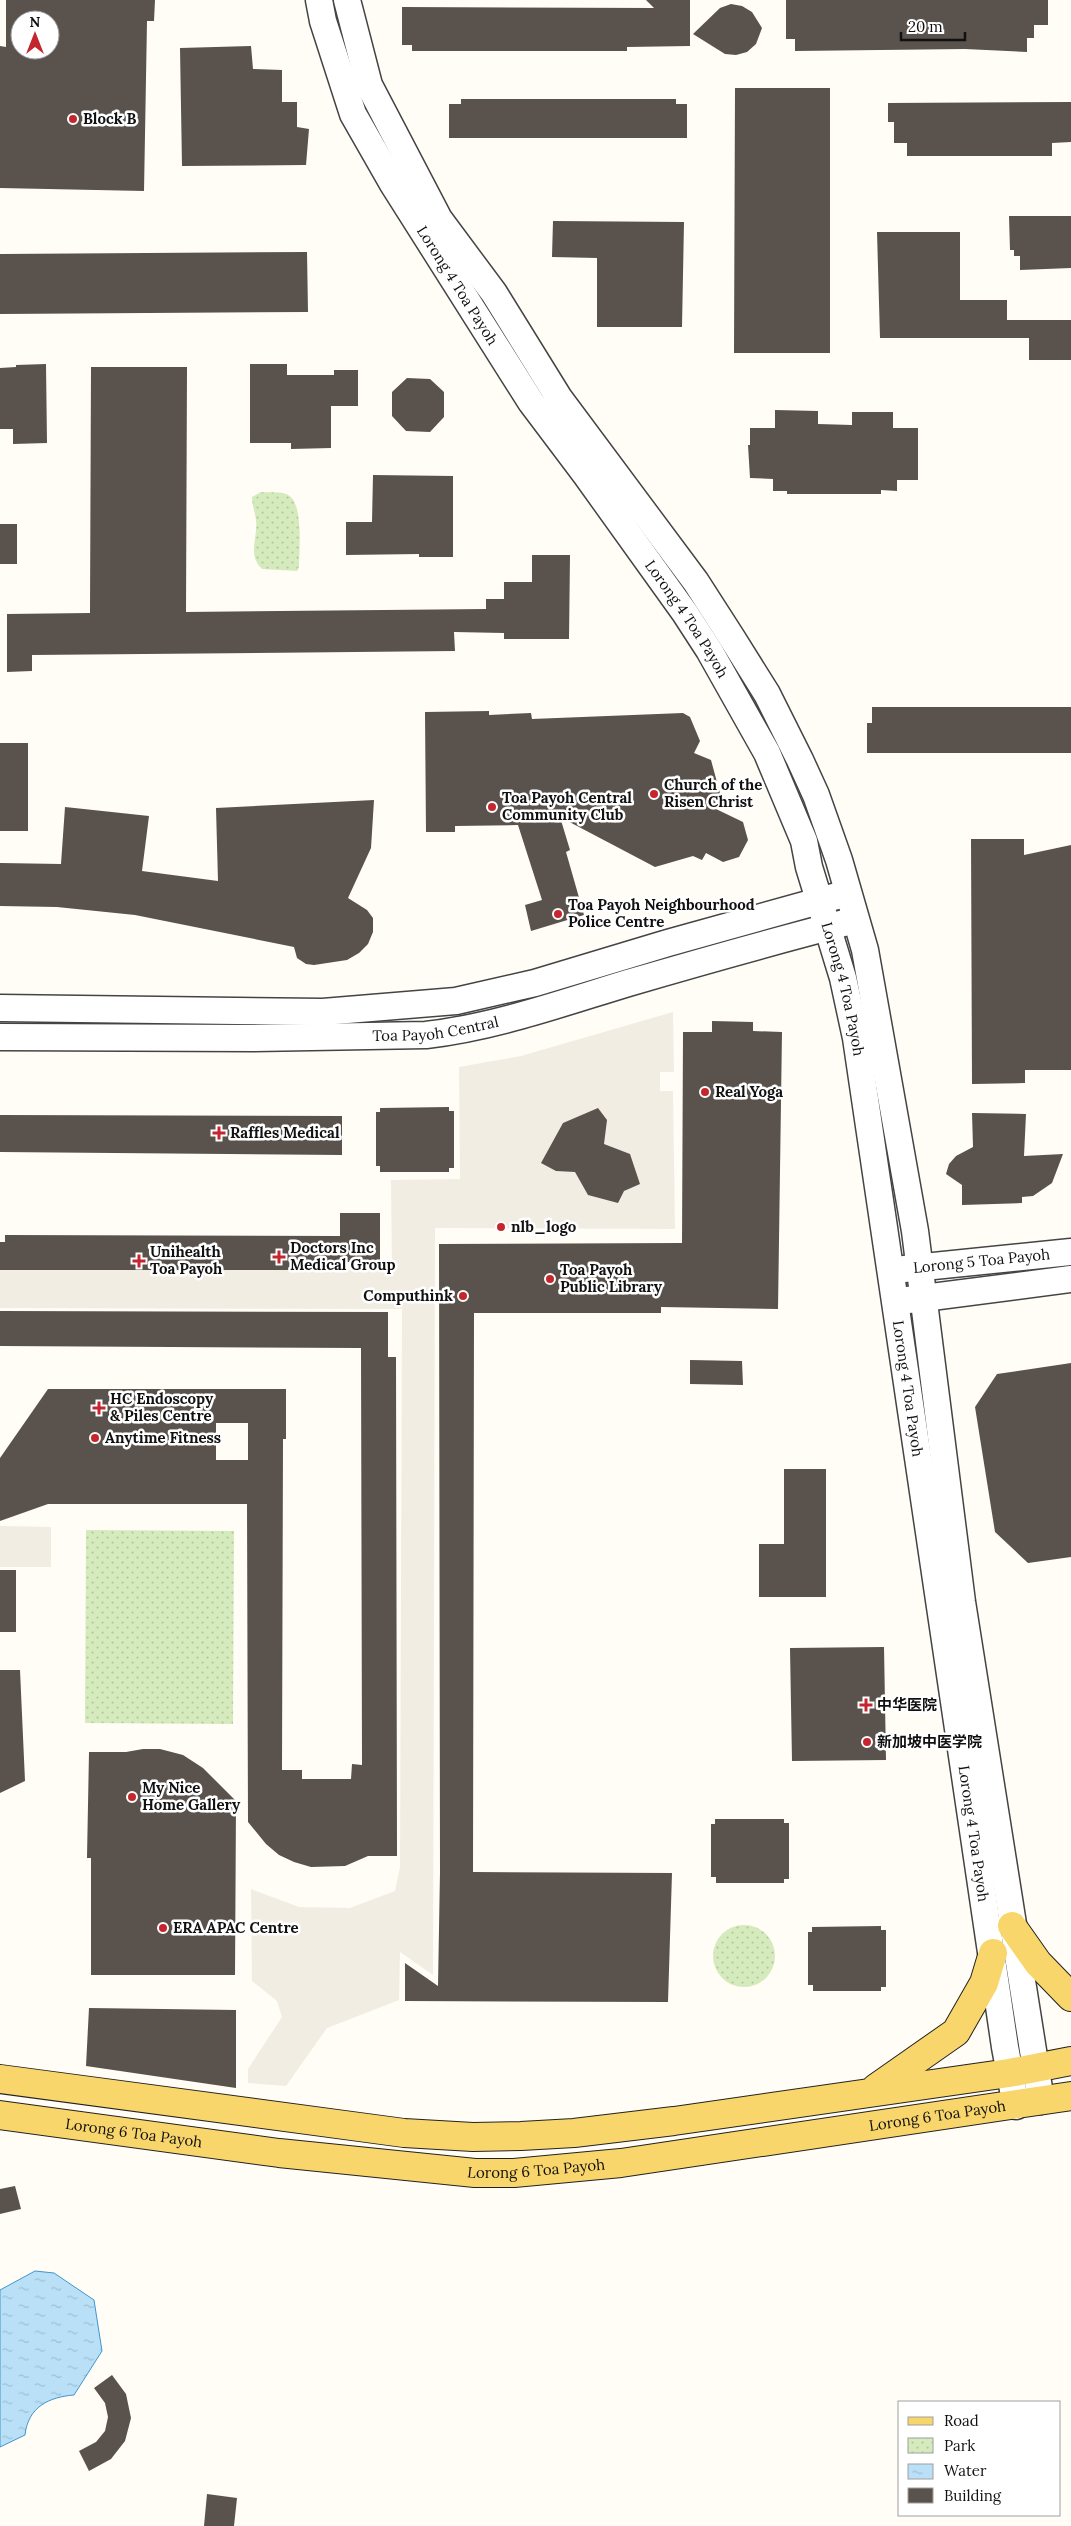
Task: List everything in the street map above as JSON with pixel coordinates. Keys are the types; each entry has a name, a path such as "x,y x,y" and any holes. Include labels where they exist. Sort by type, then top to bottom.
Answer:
{"main road":[{"path":"1012,1926 1038,1963 1071,1997"},
{"path":"868,2093 956,2032 984,1983 993,1954"},
{"path":"0,2079 404,2133 473,2137 521,2136 608,2129 1009,2073 1071,2061"},
{"name":"Lorong 6 Toa Payoh","path":"0,2115 124,2130 260,2151 405,2167 485,2173 553,2170 621,2163 1028,2104 1071,2096"}],"street":[{"name":"Lorong 4 Toa Payoh","path":"319,0 323,21 353,114 393,184 531,402 685,613 767,753 804,841 809,867 843,978 856,1038 993,1954 1009,2073 1028,2104"},
{"name":"Lorong 4 Toa Payoh","path":"347,0 369,85 439,219 494,293 558,398 696,582 767,694 816,795 849,893 865,950 891,1083 920,1267 962,1602 1036,2068 1028,2104"},
{"name":"Toa Payoh Central","path":"0,1008 323,1012 456,1001 535,983 668,943 849,893"},
{"name":"Toa Payoh Central","path":"0,1037 254,1038 426,1035 454,1032 562,1004 723,954 856,920"},
{"name":"Lorong 5 Toa Payoh","path":"891,1270 1071,1252"},
{"name":"Lorong 5 Toa Payoh","path":"895,1301 1071,1279"}],"green space":[{"path":"261,492 282,493 288,495 293,500 299,517 300,528 299,567 297,571 262,569 255,558 256,520 252,497"},
{"path":"86,1530 234,1531 233,1724 85,1723"},
{"path":"744,1925 761,1930 766,1934 770,1939 775,1956 770,1973 766,1978 761,1982 744,1987 727,1982 722,1978 718,1973 713,1956 718,1939 722,1934 727,1930"}],"shaded area":[{"path":"673,1012 674,1072 660,1072 660,1091 673,1091 675,1229 435,1228 433,1975 400,1952 399,2000 327,2028 286,2086 248,2083 248,2069 282,2017 277,2001 252,1981 251,1889 299,1907 350,1908 395,1891 400,1867 402,1309 0,1308 0,1270 392,1270 391,1180 460,1179 459,1067 521,1056"},
{"path":"0,1526 51,1527 51,1567 0,1567"}],"water":[{"path":"35,2271 54,2273 94,2300 102,2351 74,2395 56,2398 41,2405 30,2417 25,2435 0,2447 0,2290"}],"building":[{"name":"Block B","path":"6,0 155,0 154,21 147,21 144,191 0,188 0,46 6,47"},
{"path":"646,0 690,0 690,46 627,47 627,51 412,51 412,45 402,45 402,7 654,8"},
{"path":"786,0 1048,0 1048,25 1034,25 1034,38 1027,38 1027,52 965,49 795,51 795,39 786,39"},
{"path":"731,4 742,6 752,12 762,28 756,44 747,52 736,55 725,54 693,34 720,8"},
{"path":"251,46 253,69 282,70 282,102 297,102 297,127 309,129 306,165 182,166 180,48"},
{"path":"735,88 830,88 830,353 734,353"},
{"path":"461,99 676,99 676,104 687,104 687,138 449,138 449,104 461,104"},
{"path":"1071,102 1071,142 1052,143 1052,156 907,156 907,143 894,143 894,122 888,122 888,103"},
{"path":"1009,216 1071,216 1071,268 1020,270 1020,256 1014,256 1014,250 1010,250"},
{"path":"553,221 684,222 682,327 597,327 597,258 552,257"},
{"path":"877,232 960,232 960,300 1007,300 1007,320 1071,320 1071,360 1029,360 1029,338 880,338"},
{"path":"307,252 308,312 0,314 0,254"},
{"path":"46,364 47,443 13,444 13,429 0,429 0,368 16,367 16,365"},
{"path":"250,364 287,364 287,375 334,375 334,370 358,370 358,406 331,406 331,448 291,449 291,443 250,443"},
{"path":"91,367 187,367 186,612 486,609 486,599 504,599 504,582 532,582 532,555 570,555 569,639 504,639 504,633 454,632 455,651 32,655 32,671 7,672 7,614 90,613"},
{"path":"407,378 430,379 444,392 444,417 430,432 406,431 392,416 392,392"},
{"path":"775,410 818,411 818,424 852,425 852,412 893,412 893,428 918,428 918,480 897,480 897,491 881,490 881,494 787,494 787,491 773,491 773,479 750,478 748,445 750,445 750,428 775,428"},
{"path":"373,475 453,476 453,557 419,557 419,554 346,555 346,522 372,522"},
{"path":"0,524 17,524 17,564 0,564"},
{"path":"872,707 1071,707 1071,753 867,753 867,723 872,723"},
{"path":"489,711 489,715 531,713 532,719 683,713 690,717 700,741 694,753 711,760 721,797 716,809 743,822 748,840 739,857 723,862 706,853 702,860 693,856 655,867 560,817 570,850 566,852 584,915 531,931 525,905 542,900 518,825 455,826 455,832 426,832 425,712"},
{"path":"0,743 28,743 28,831 0,831"},
{"path":"374,800 371,848 348,898 367,910 373,918 373,932 368,944 359,953 347,960 314,965 306,964 297,958 294,947 135,915 57,907 0,906 0,863 61,864 65,807 149,816 142,871 218,881 216,808"},
{"path":"971,839 1024,839 1024,855 1071,845 1071,1070 1025,1070 1025,1083 972,1084"},
{"path":"712,1021 753,1022 753,1031 782,1032 778,1309 661,1307 661,1313 474,1313 473,1872 672,1873 668,2002 405,2001 405,1963 438,1986 440,1872 439,1244 682,1243 683,1032 712,1032"},
{"path":"449,1107 449,1111 454,1111 454,1168 449,1168 449,1172 380,1172 380,1166 376,1166 376,1112 380,1112 380,1108"},
{"path":"598,1108 607,1120 604,1144 630,1154 640,1184 624,1191 618,1203 588,1195 575,1172 556,1171 541,1163 563,1123"},
{"path":"972,1113 1026,1114 1024,1156 1063,1154 1052,1183 1033,1196 1022,1197 1022,1203 962,1205 962,1185 946,1174 949,1164 956,1156 973,1147"},
{"path":"0,1115 342,1116 342,1155 0,1152"},
{"path":"340,1213 380,1213 380,1262 329,1262 329,1270 0,1270 0,1242 5,1242 5,1235 340,1236"},
{"path":"0,1311 388,1312 388,1357 396,1357 397,1856 368,1856 345,1866 311,1867 279,1855 266,1844 248,1822 247,1504 48,1504 0,1521 0,1458 48,1389 286,1389 286,1439 283,1439 282,1770 302,1770 302,1779 351,1779 352,1764 362,1765 361,1348 0,1346","holes":["216,1423 248,1423 248,1460 216,1460"]},
{"path":"690,1360 742,1361 743,1385 690,1384"},
{"path":"1071,1363 1071,1557 1028,1563 995,1532 975,1407 997,1374"},
{"path":"784,1469 826,1469 826,1597 759,1597 759,1544 784,1544"},
{"path":"0,1570 16,1570 16,1632 0,1632"},
{"path":"884,1647 886,1760 792,1761 790,1648"},
{"path":"0,1670 20,1670 25,1781 0,1793"},
{"path":"160,1749 183,1755 203,1768 236,1801 235,1975 91,1975 91,1858 87,1858 89,1752 126,1752"},
{"path":"715,1819 784,1819 784,1823 789,1823 789,1879 784,1879 784,1883 716,1883 716,1877 711,1877 711,1824 715,1824"},
{"path":"881,1926 881,1930 886,1930 886,1987 881,1987 881,1991 813,1991 813,1985 808,1985 808,1932 812,1932 812,1927"},
{"path":"89,2008 236,2010 236,2088 86,2066"},
{"path":"15,2186 21,2209 0,2214 0,2189"},
{"path":"112,2375 126,2394 131,2418 125,2441 111,2459 89,2471 79,2451 96,2442 105,2431 108,2417 105,2403 94,2388"},
{"path":"207,2494 237,2498 234,2526 204,2526"}],"place":[{"name":"Block B","path":"73,119"},
{"name":"Church of the Risen Christ","path":"654,794"},
{"name":"Toa Payoh Central Community Club","path":"492,807"},
{"name":"Toa Payoh Neighbourhood Police Centre","path":"558,914"},
{"name":"Real Yoga","path":"705,1092"},
{"name":"Raffles Medical","path":"219,1133"},
{"name":"nlb_logo","path":"501,1227"},
{"name":"Doctors Inc Medical Group","path":"279,1257"},
{"name":"Unihealth Toa Payoh","path":"139,1261"},
{"name":"Toa Payoh Public Library","path":"550,1279"},
{"name":"Computhink","path":"463,1296"},
{"name":"HC Endoscopy & Piles Centre","path":"99,1408"},
{"name":"Anytime Fitness","path":"95,1438"},
{"name":"中华医院","path":"866,1705"},
{"name":"新加坡中医学院","path":"867,1742"},
{"name":"My Nice Home Gallery","path":"132,1797"},
{"name":"ERA APAC Centre","path":"163,1928"}]}
